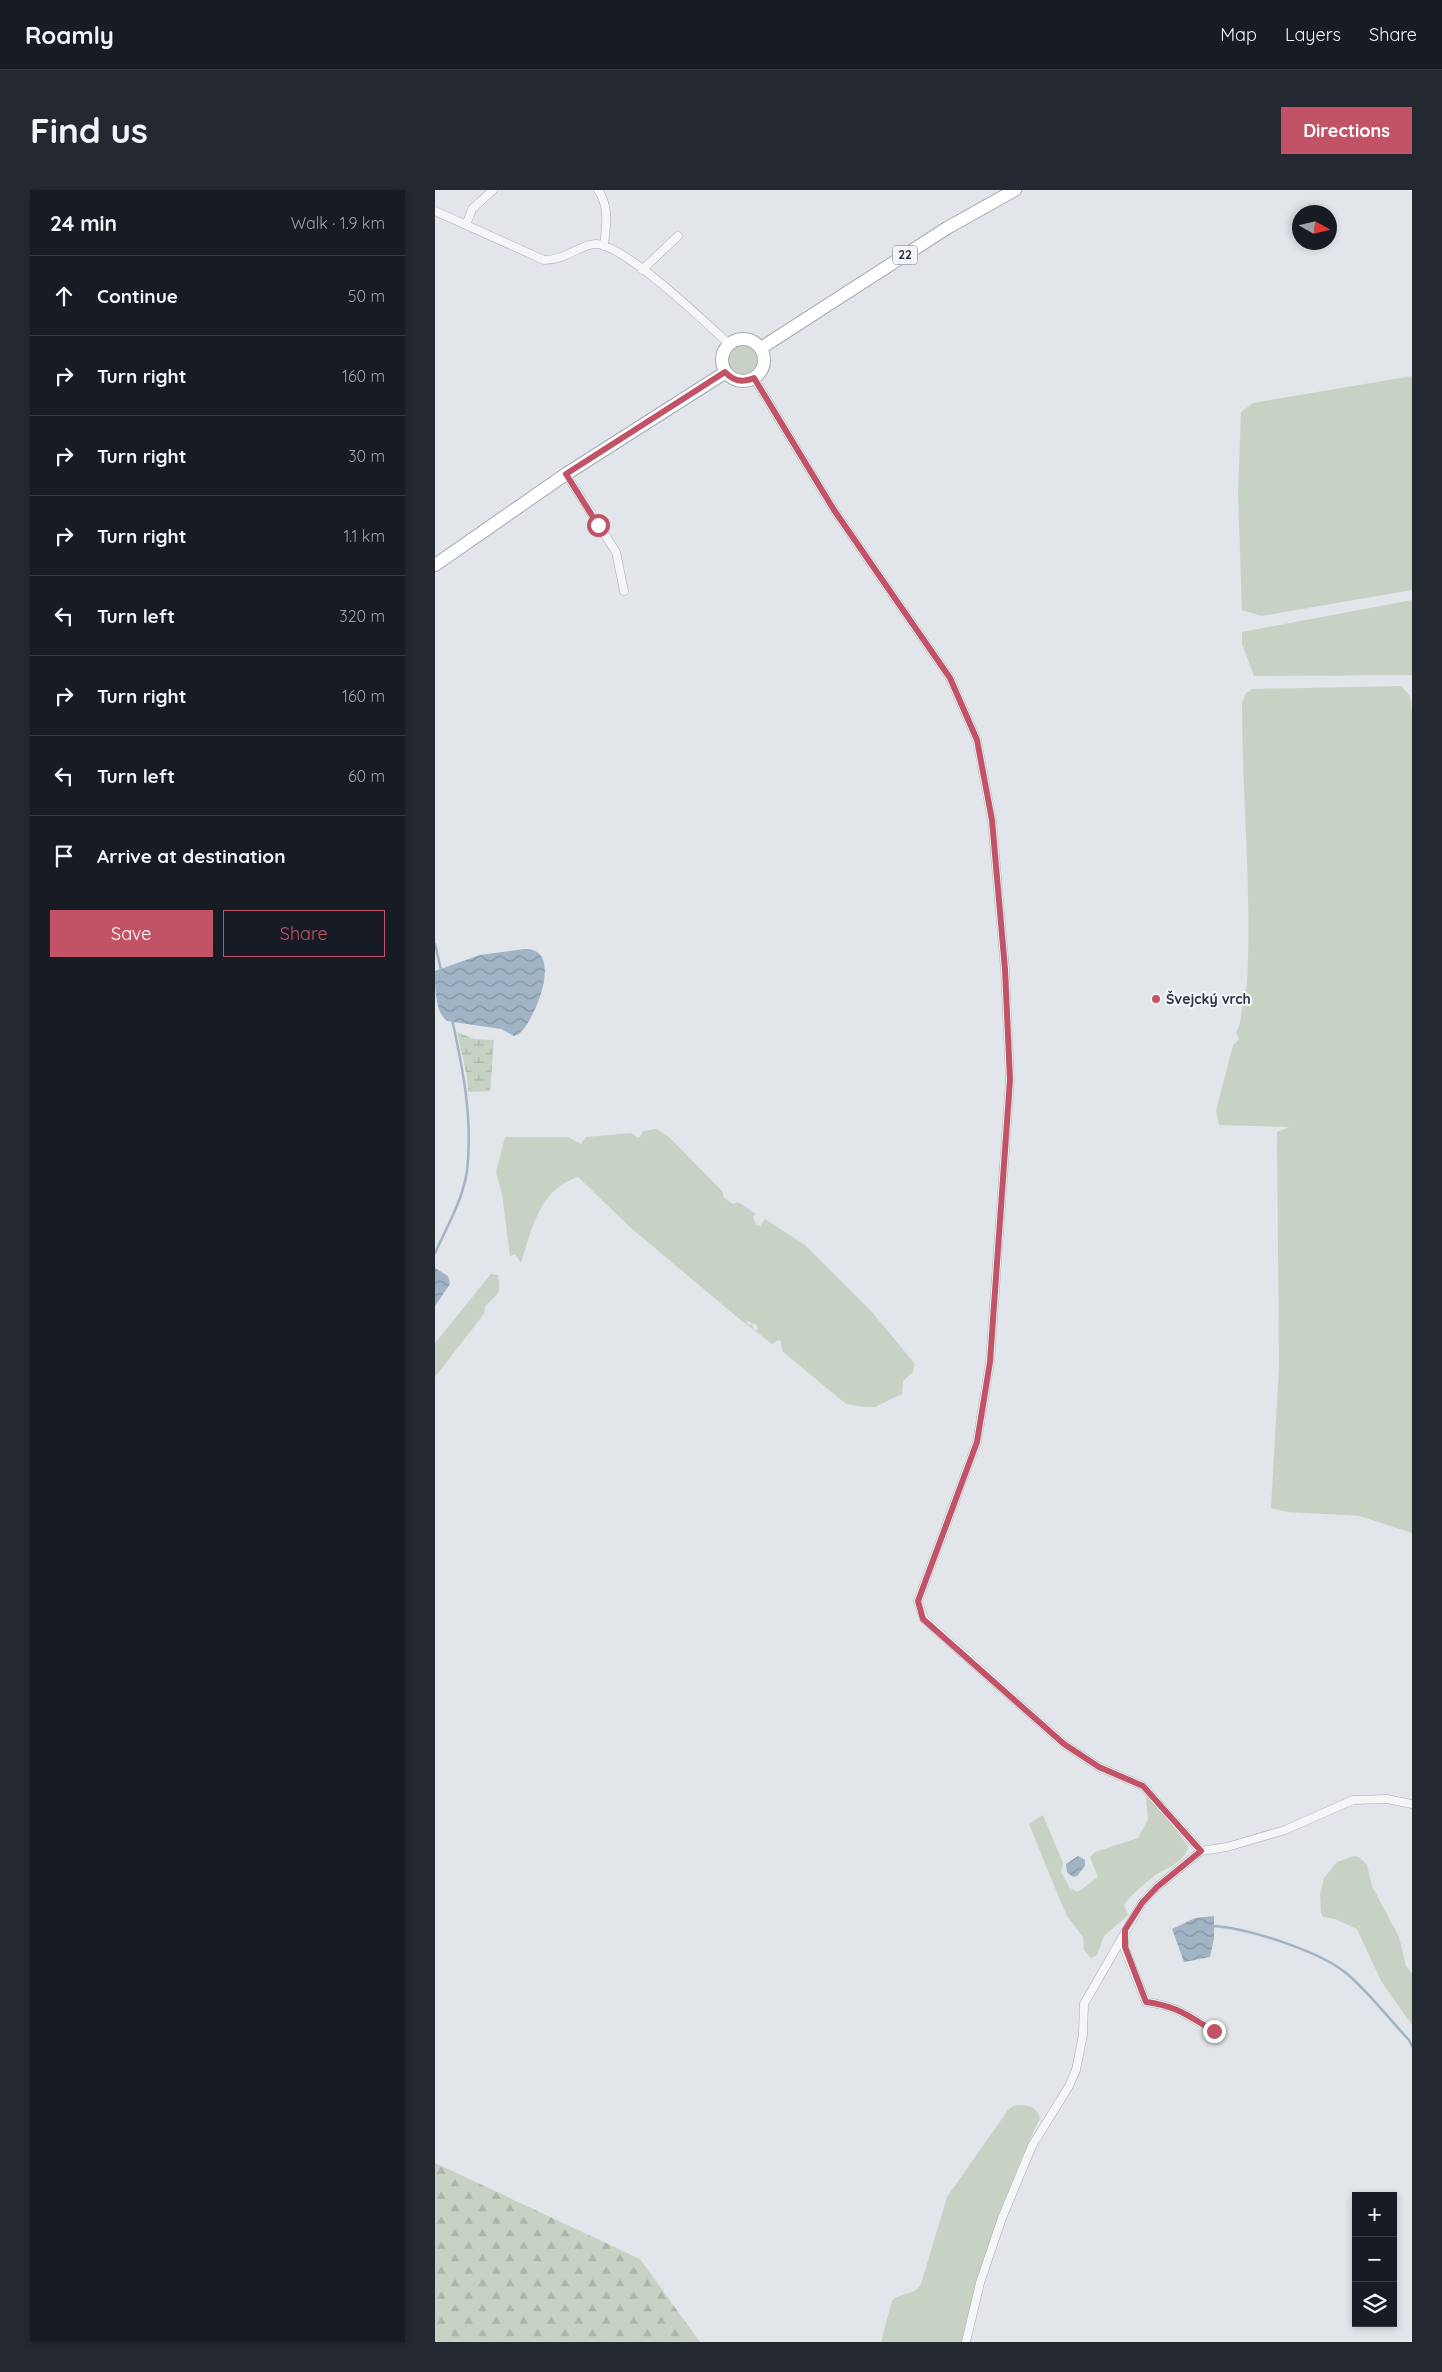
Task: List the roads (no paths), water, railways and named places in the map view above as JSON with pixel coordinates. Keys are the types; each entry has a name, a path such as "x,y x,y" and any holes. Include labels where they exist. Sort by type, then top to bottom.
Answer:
{"main road":[{"name":"22","path":"761,348 947,228 1015,190"},
{"path":"746,339 755,342 761,348 764,362 761,371 754,378 741,381 732,378 725,372 722,359 729,344 737,340 746,339"},
{"path":"435,565 566,474 725,372"}],"street":[{"path":"466,225 472,209 493,190"},
{"path":"598,190 604,199 606,214 604,246"},
{"path":"435,211 544,260 557,260 595,244 613,249 642,270 729,344"},
{"path":"642,270 678,236"},
{"path":"754,378 834,510 950,678 977,740 992,820 1005,969 1010,1080 990,1362 977,1442 923,1584 918,1601 920,1610 923,1619 1064,1744 1099,1767 1143,1786 1201,1851"},
{"path":"566,474 616,552 624,591"},
{"path":"966,2342 980,2282 1002,2218 1032,2146 1069,2086 1076,2070 1083,2035 1084,2004 1142,1903 1157,1887 1201,1851 1227,1847 1285,1830 1353,1800 1387,1799 1412,1804"},
{"path":"1125,1930 1125,1947 1146,2002 1165,2004 1214,2031"}],"water":[{"path":"524,949 536,951 543,959 545,971 539,1000 526,1026 519,1034 514,1036 501,1029 447,1021 443,1017 438,1005 435,971 480,955"},
{"path":"435,1268 448,1276 450,1284 435,1306"},
{"path":"1078,1856 1085,1860 1085,1866 1077,1876 1073,1877 1067,1872 1066,1864"},
{"path":"1214,1916 1214,1938 1210,1957 1184,1962 1172,1929 1195,1918"}],"waterway":[{"path":"435,944 441,970"},
{"path":"435,1253 462,1192 469,1152 466,1095 452,1019"},
{"path":"1212,1928 1215,1926 1230,1928 1265,1936 1302,1949 1334,1965 1362,1988 1409,2040 1412,2046"}],"place":[{"name":"Švejcký vrch","path":"1156,999"}]}
